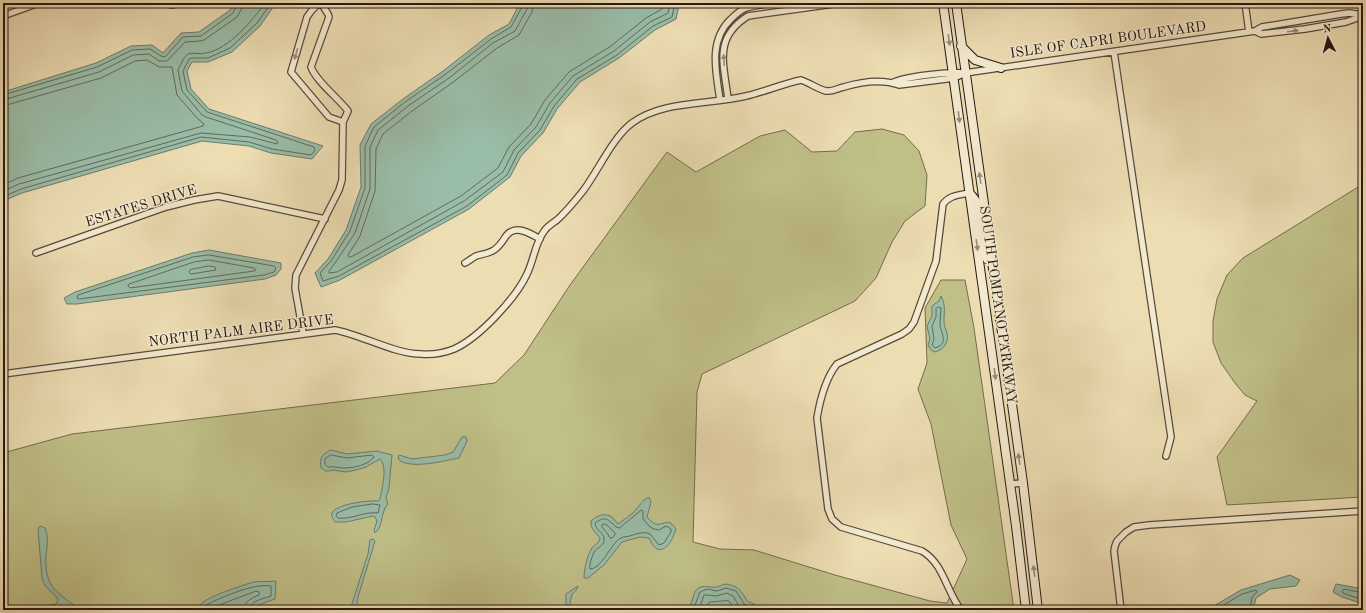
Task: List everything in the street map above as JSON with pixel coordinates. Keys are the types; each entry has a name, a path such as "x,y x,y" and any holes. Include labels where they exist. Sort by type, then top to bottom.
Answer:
{"main road":[{"name":"SOUTH POMPANO PARKWAY","path":"943,3 1010,484 1026,610"},
{"name":"SOUTH POMPANO PARKWAY","path":"956,3 1023,483 1038,610"},
{"path":"961,46 975,60 1001,68"},
{"path":"969,193 979,205 985,254 992,266"}],"street":[{"path":"3,16 39,3"},
{"path":"161,3 173,5 177,3"},
{"path":"302,333 295,288 296,275 336,198 342,180 343,122 348,110 320,80 311,67 329,17 318,3 307,17 291,72 329,116 343,122"},
{"path":"720,100 715,65 715,49 718,36 725,25 735,15 746,8 773,3"},
{"path":"728,99 724,65 724,49 727,37 740,21 748,16 840,3"},
{"path":"1245,3 1252,31"},
{"name":"ISLE OF CAPRI BOULEVARD","path":"965,73 1252,31 1262,27 1349,13 1363,15"},
{"name":"ISLE OF CAPRI BOULEVARD","path":"1252,31 1262,34 1305,29 1346,22 1363,15"},
{"path":"1114,52 1171,437 1166,456"},
{"name":"NORTH PALM AIRE DRIVE","path":"3,374 302,333 335,330 350,333 400,351 421,354 438,353 454,349 468,340 509,301 526,276 531,264 534,250 545,229 557,220 577,199 625,129 633,122 658,109 745,97 801,80 809,82 825,91 832,91 844,87 874,82 899,85 965,73"},
{"path":"961,610 931,556 922,551 841,527 832,520 828,510 817,418 819,405 830,372 837,364 902,334 909,329 914,322 936,261 943,204 947,199 954,196 969,193"},
{"name":"ESTATES DRIVE","path":"36,253 166,207 218,196 325,219"},
{"path":"465,263 475,257 487,254 494,250 501,245 508,234 515,230 525,231 540,239"},
{"path":"1010,484 1023,483"},
{"path":"1121,610 1114,551 1117,541 1126,532 1134,527 1363,511"}],"shaded area":[{"path":"882,129 904,135 919,151 927,175 925,206 905,221 892,242 876,278 855,301 702,374 697,392 693,542 720,549 754,550 835,575 930,601 947,603 967,559 951,525 931,424 918,389 927,363 925,308 941,280 965,280 974,328 1014,610 3,610 3,453 72,434 495,383 524,355 570,285 667,152 696,172 760,136 785,130 812,152 837,151 855,132"},
{"path":"1363,184 1363,497 1227,505 1217,457 1257,401 1245,395 1235,383 1221,363 1213,342 1213,321 1217,299 1227,275 1243,258"}],"water":[{"path":"234,3 276,3 260,26 232,52 208,62 192,62 187,71 191,89 209,109 323,146 312,159 271,153 249,146 202,141 22,193 3,201 3,92 96,63 131,46 152,45 163,53 181,33 199,32 230,10"},
{"path":"519,3 677,3 679,5 676,19 655,30 619,58 580,82 557,109 543,133 521,156 510,177 469,209 340,280 321,287 315,273 328,259 346,230 361,187 360,145 371,124 489,35 509,24"},
{"path":"209,250 281,263 281,269 276,275 265,279 77,304 67,304 64,298 75,292 192,253"},
{"path":"941,296 944,305 944,322 947,341 942,349 935,352 931,350 928,345 930,339 927,326 932,316 932,306 939,301"},
{"path":"462,437 466,437 467,441 459,458 427,464 410,464 398,459 399,455 412,459 445,455 453,452"},
{"path":"331,450 347,454 377,451 392,455 389,488 386,498 388,504 384,511 380,527 375,533 374,530 377,521 373,516 346,522 335,522 332,518 332,513 340,507 346,505 368,501 378,501 380,499 384,478 384,467 380,459 366,467 356,470 346,472 333,470 326,471 321,468 320,462 323,455"},
{"path":"649,497 651,502 647,517 656,524 669,522 676,529 670,543 661,550 654,547 649,538 640,537 622,542 604,565 588,578 584,578 585,567 589,555 592,548 598,543 600,538 592,529 591,521 598,516 606,515 612,517 618,524 633,513 644,500"},
{"path":"40,526 45,528 47,535 46,567 47,576 50,583 59,594 81,610 38,610 41,607 56,604 58,600 45,586 42,578 38,529"},
{"path":"373,539 375,541 358,597 356,610 350,610 368,554 370,540"},
{"path":"1290,575 1300,580 1296,586 1270,589 1256,598 1253,610 1207,610 1241,590"},
{"path":"276,581 275,599 261,604 251,610 202,610 200,605 209,598 234,588 254,582"},
{"path":"725,584 739,589 747,601 754,604 759,610 688,610 697,589 704,586 717,587"},
{"path":"1336,584 1363,589 1363,604 1342,597 1333,592"},
{"path":"578,586 571,597 570,610 566,610 566,594"}]}
